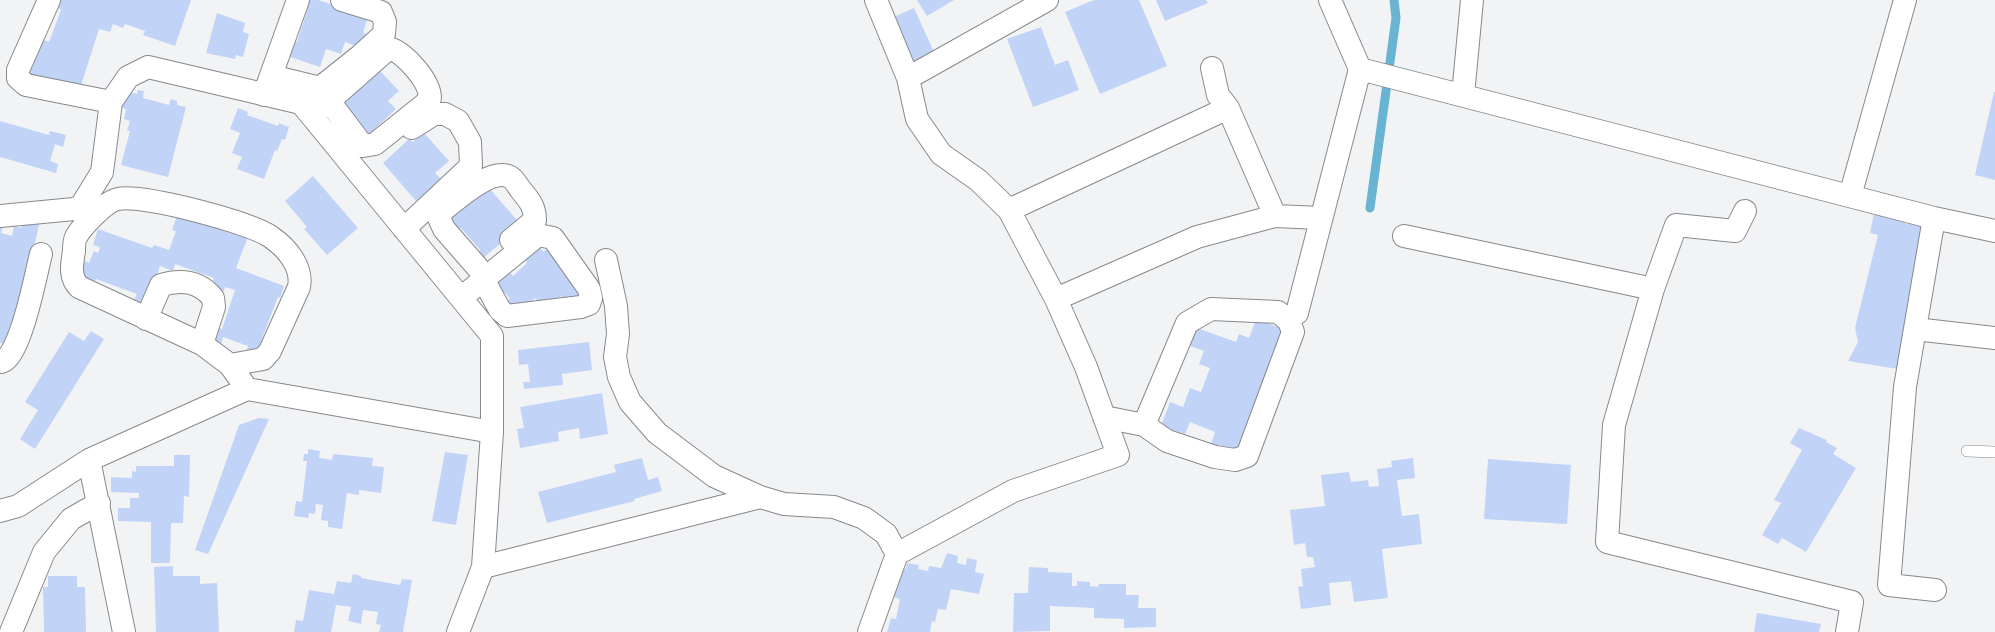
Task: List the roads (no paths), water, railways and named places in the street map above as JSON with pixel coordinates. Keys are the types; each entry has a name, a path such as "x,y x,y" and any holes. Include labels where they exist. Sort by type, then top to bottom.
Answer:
{"street":[{"path":"50,0 18,70 18,78 26,85 111,102"},
{"path":"268,85 298,0"},
{"path":"324,95 360,56 384,34 385,22 380,12 342,0"},
{"path":"869,632 897,554 1013,491 1118,455 1086,366 1056,299 1009,210 978,180 941,154 916,119 908,78 876,0"},
{"path":"908,78 1047,0"},
{"path":"1297,313 1360,69 1330,0"},
{"path":"1463,95 1472,0"},
{"path":"1850,196 1905,0"},
{"path":"0,216 74,209 81,206 102,172 111,102 128,77 148,67 324,95 363,146 375,144 425,104 430,98 430,91 407,57 389,48 324,95 307,109"},
{"path":"1212,68 1218,95 1228,108 1275,216"},
{"path":"1360,69 1934,218 1995,230"},
{"path":"268,85 307,109 492,336 492,432 482,566 458,632"},
{"path":"1009,210 1228,108"},
{"path":"357,171 434,114 445,114 458,121 470,142 471,166 404,229"},
{"path":"230,365 263,360 270,351 299,287 301,277 296,263 271,237 215,214 130,198 108,202 75,239 72,278 79,287 202,344 230,365 247,389"},
{"path":"1745,212 1735,231 1676,225 1653,288 1614,425 1607,542 1852,602 1847,632"},
{"path":"1056,299 1197,238 1275,216 1321,218"},
{"path":"1934,218 1906,387 1889,585 1935,590"},
{"path":"457,294 481,274 538,235 545,235 553,238 589,289 591,298 589,304 581,307 507,316 500,310 481,274"},
{"path":"1404,236 1653,288"},
{"path":"0,362 10,356 20,336 41,254"},
{"path":"606,260 616,306 618,334 616,364 619,377 630,402 657,433 714,476 760,498 784,504 834,507 864,518 886,534 897,554"},
{"path":"146,319 161,285 178,282 197,284 213,298 214,306 202,344"},
{"path":"1104,417 1144,425 1167,441 1215,457 1235,460 1247,456 1293,332 1289,321 1278,312 1211,309 1187,323 1144,425"},
{"path":"1915,329 1995,338"},
{"path":"0,511 18,506 89,460 247,389 492,432"},
{"path":"89,460 124,632"},
{"path":"482,566 760,498"},
{"path":"12,632 44,552 71,519 99,503"}],"lane":[{"path":"1966,451 1995,452"}],"waterway":[{"path":"1370,208 1396,18 1394,0"}]}
